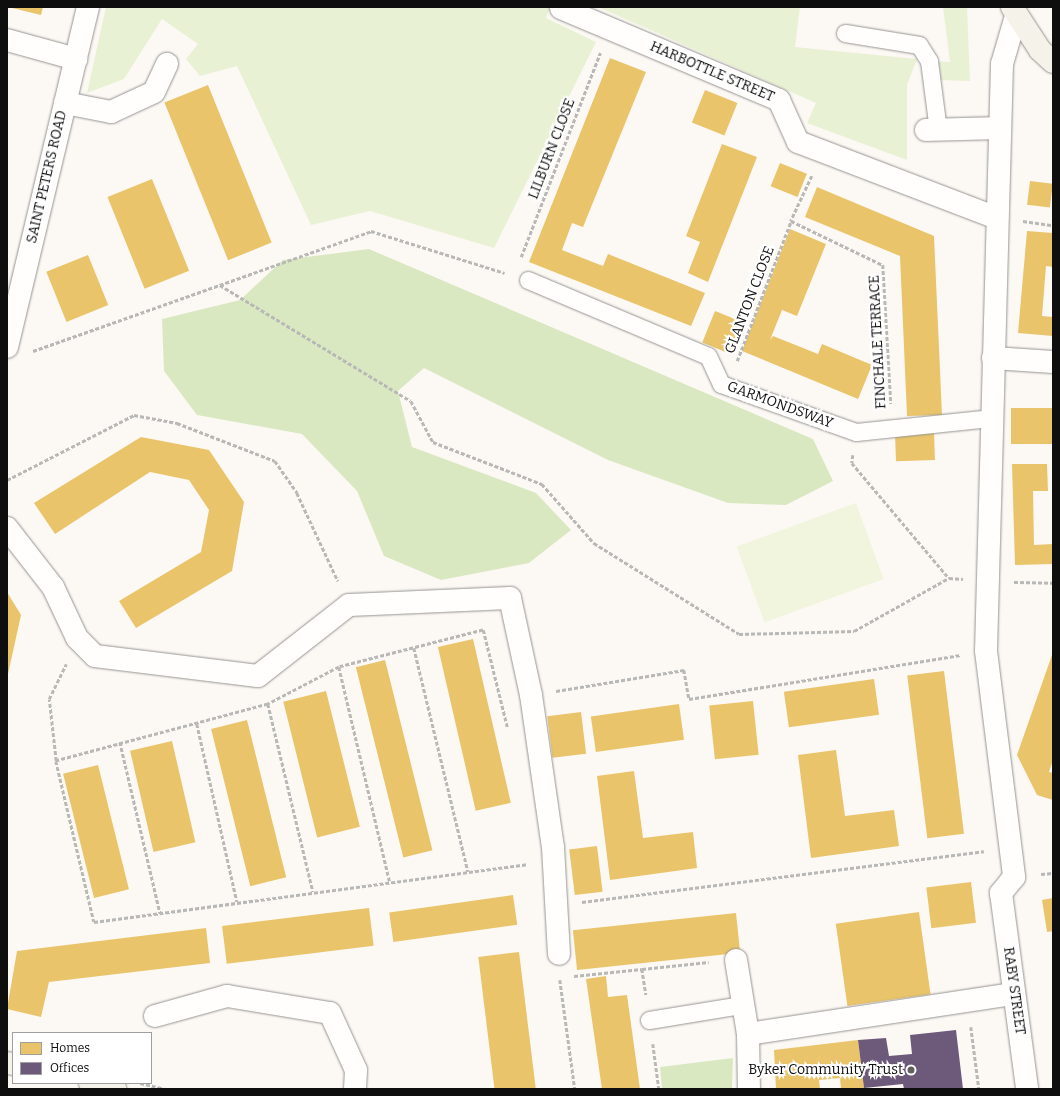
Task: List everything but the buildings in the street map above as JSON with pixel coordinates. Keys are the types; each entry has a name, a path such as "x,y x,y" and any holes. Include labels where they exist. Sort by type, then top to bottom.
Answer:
{"street":[{"name":"SAINT PETERS ROAD","path":"7,348 88,7"},
{"name":"HARBOTTLE STREET","path":"561,8 779,100 798,142 997,218"},
{"path":"1014,12 1053,62"},
{"path":"1010,848 986,651 1002,64 1014,12"},
{"path":"7,40 76,59"},
{"path":"65,102 111,112 154,92 167,64"},
{"path":"932,130 1000,128"},
{"path":"993,358 1053,362"},
{"path":"7,528 53,587 77,638 95,656 258,676 349,605 510,598 532,694 553,847 554,905 558,954"},
{"name":"RABY STREET","path":"1010,848 1014,877 1001,893 1027,1089"},
{"path":"736,960 742,1005 748,1034 749,1089"},
{"path":"748,1034 1014,994"},
{"path":"155,1016 227,996 330,1013 356,1070 355,1089"},
{"path":"94,1084 115,1089"}],"lane":[{"path":"845,33 919,45 929,61 932,130"},
{"name":"GARMONDSWAY","path":"521,278 708,356 721,384 856,432 992,418"},
{"path":"649,1020 742,1005"}],"path":[{"name":"LILBURN CLOSE","path":"521,278 610,28"},
{"path":"791,221 824,152"},
{"name":"GLANTON CLOSE","path":"727,386 791,221"},
{"name":"FINCHALE TERRACE","path":"791,221 883,265 892,428"},
{"path":"29,353 371,231 521,278"},
{"path":"220,285 411,401 433,442 542,484 594,543 739,634 854,630 949,578 1053,583"},
{"path":"7,480 134,415 177,423 275,462 298,493 349,605"},
{"path":"856,432 852,463 949,578"},
{"path":"56,761 120,742 196,724 268,704 339,667 483,630 502,699 507,730"},
{"path":"77,638 49,699 56,761 94,922 532,863"},
{"path":"414,648 468,872"},
{"path":"502,699 684,670 688,699 986,651"},
{"path":"339,667 390,882"},
{"path":"268,704 313,892"},
{"path":"196,724 237,902"},
{"path":"120,742 160,913"},
{"path":"554,905 1010,848"},
{"path":"575,1089 560,978 736,960"},
{"path":"642,969 659,1089"},
{"path":"968,1001 979,1089"},
{"path":"144,1084 165,1089"}],"green space":[{"path":"106,7 550,7 546,18 596,42 494,248 370,211 311,225 237,66 200,76 186,59 198,44 162,19 124,79 87,93"},
{"path":"598,7 800,7 795,47 917,59 907,85 907,160 807,123 816,103"},
{"path":"943,7 967,7 970,81 938,80 929,61 950,62"},
{"path":"369,249 813,439 833,481 786,505 728,503 608,460 424,368 398,391 412,447 536,493 571,530 529,563 441,580 384,556 357,491 302,434 197,415 164,371 162,319 240,300 283,260"},
{"path":"856,503 884,579 764,623 737,546"},
{"path":"733,1058 732,1089 662,1089 660,1067"}],"place":[{"name":"Byker Community Trust","path":"911,1070"}]}
